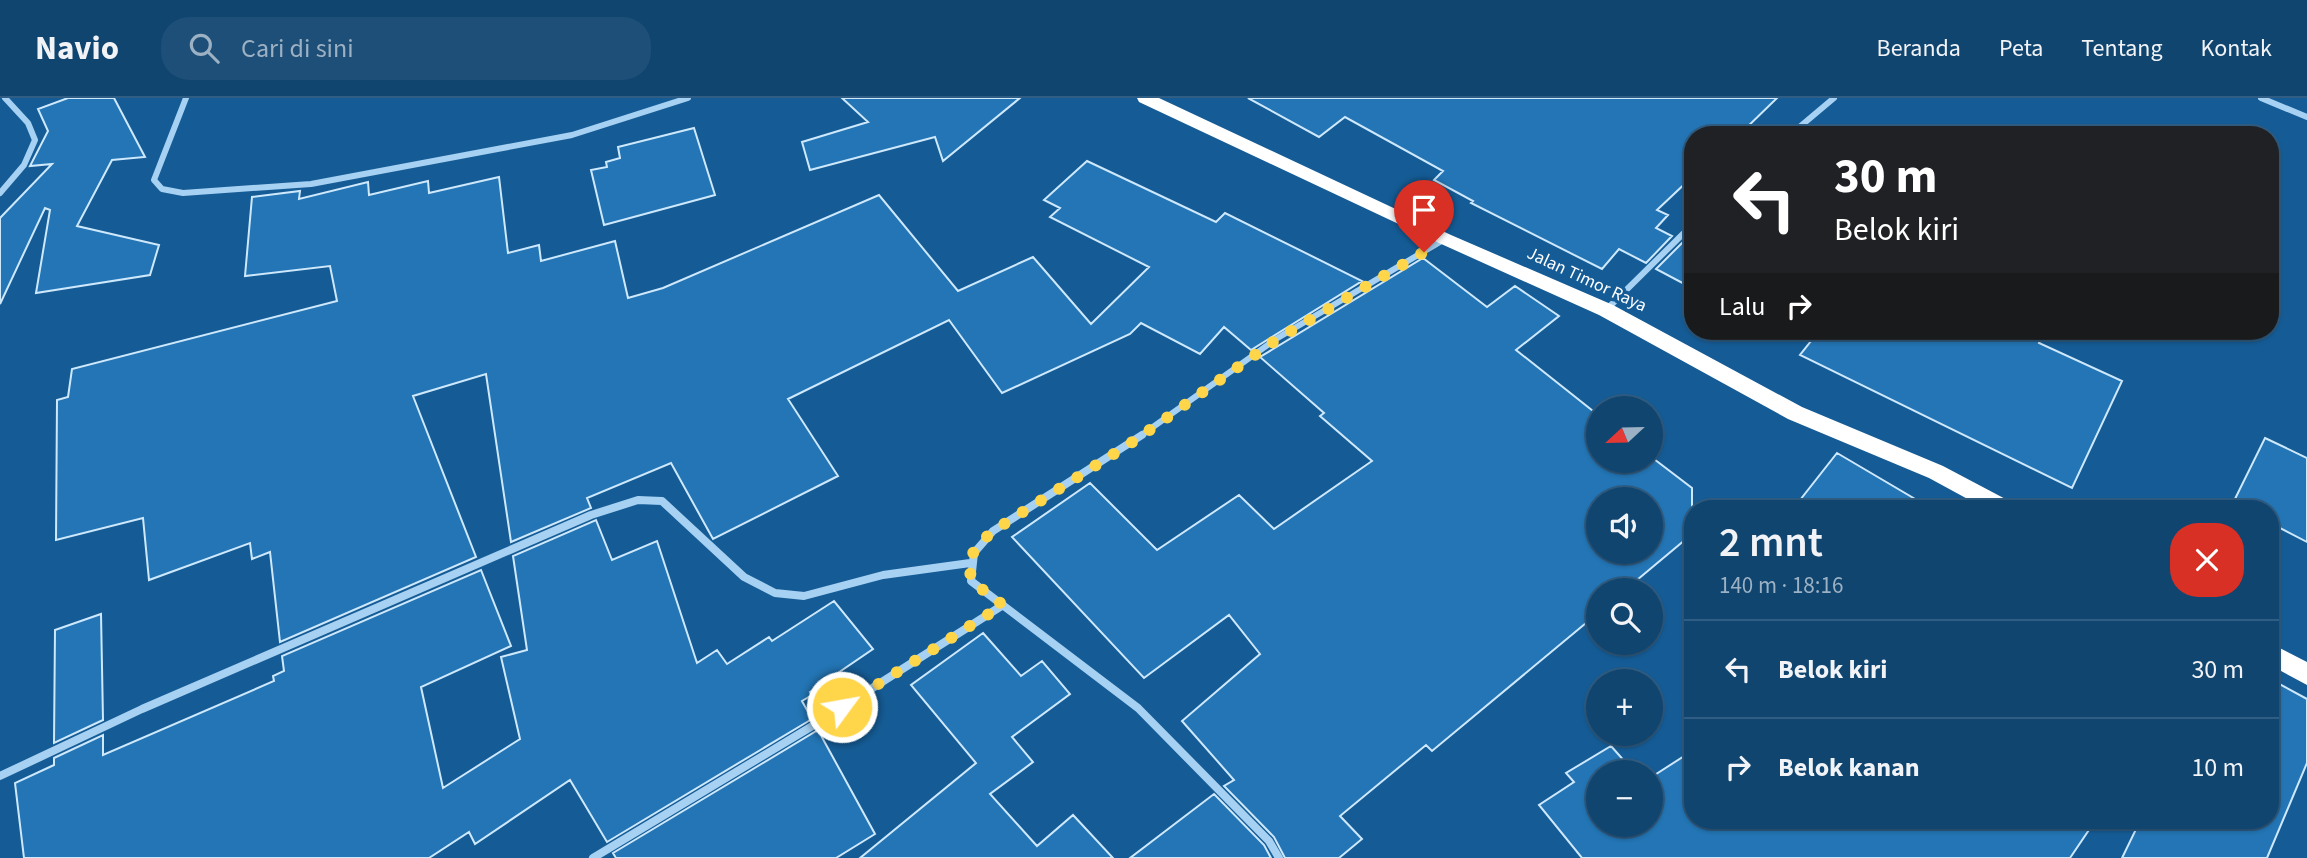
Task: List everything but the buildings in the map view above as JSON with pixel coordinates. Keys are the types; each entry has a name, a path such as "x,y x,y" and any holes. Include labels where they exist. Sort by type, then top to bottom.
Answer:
{"highway":[{"name":"Jalan Timor Raya","path":"1145,98 1445,239 1606,310 1796,413 1936,472 1988,500"},
{"path":"2279,658 2307,674"}],"street":[{"path":"0,193 29,157 35,143 34,132 5,98"},
{"path":"187,98 154,180 162,189 183,193 311,184 559,138 688,98"},
{"path":"1801,126 1834,98"},
{"path":"2261,98 2307,117"},
{"path":"1606,310 1684,233"},
{"path":"1279,858 1269,841 1138,708 971,581 970,563 974,548 993,531 1134,441 1276,340 1445,239"},
{"path":"0,776 193,687 578,521 639,500 662,501 744,577 775,593 804,596 883,575 970,563"},
{"path":"593,858 819,722 1003,605"}],"route":[{"path":"842,707 1003,605 971,581 970,563 974,548 993,531 1134,441 1276,340 1424,252"}]}
